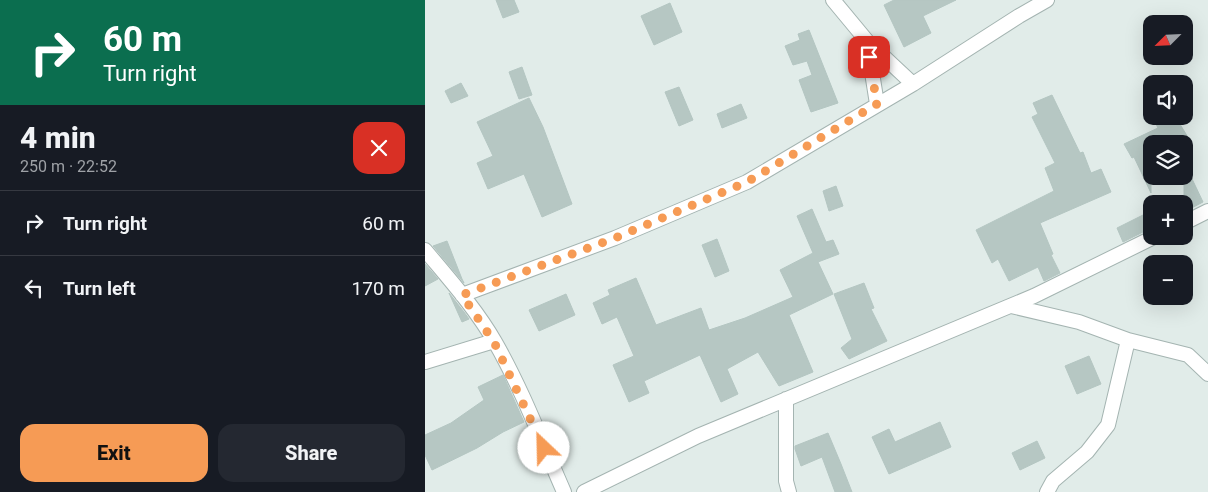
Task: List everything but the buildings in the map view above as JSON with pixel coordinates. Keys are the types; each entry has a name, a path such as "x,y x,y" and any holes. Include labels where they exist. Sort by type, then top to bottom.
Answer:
{"street":[{"path":"833,0 867,41 913,84"},
{"path":"462,295 615,238 747,182 913,84 1047,0"},
{"path":"867,41 877,104"},
{"path":"1193,218 1208,211"},
{"path":"584,492 698,436 1011,306 1143,242"},
{"path":"425,250 462,295 494,342 512,377 564,492"},
{"path":"1011,306 1079,322 1128,340 1188,355 1208,374"},
{"path":"1047,492 1053,481 1087,452 1107,425 1128,340"},
{"path":"425,362 494,342"},
{"path":"786,399 786,480 789,492"}],"route":[{"path":"544,448 494,342 462,295 615,238 747,182 877,104 869,57"}]}
